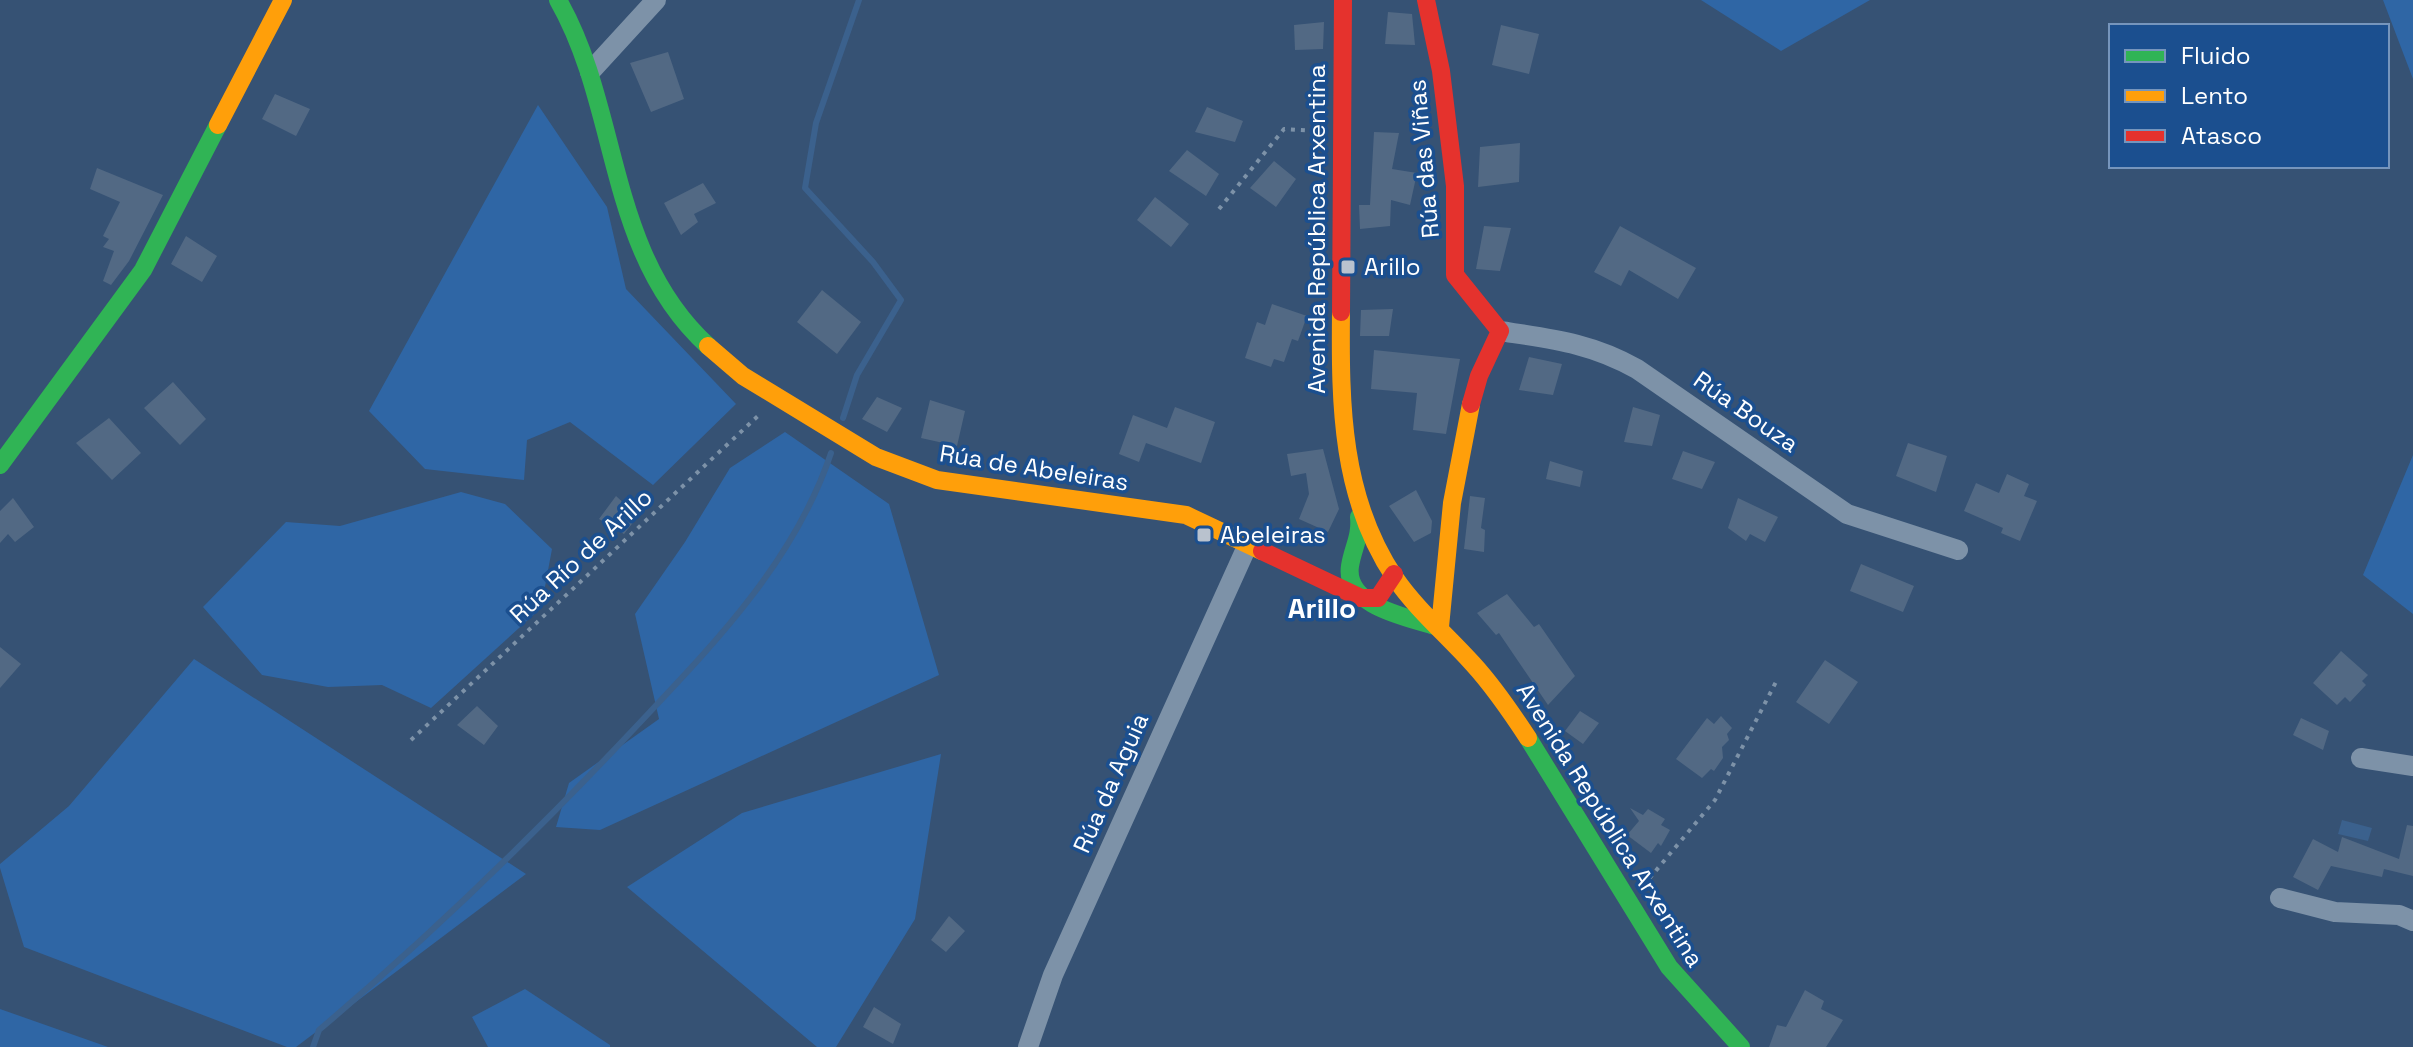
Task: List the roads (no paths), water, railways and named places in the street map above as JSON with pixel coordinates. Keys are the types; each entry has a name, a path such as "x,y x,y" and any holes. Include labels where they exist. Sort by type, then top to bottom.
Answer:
{"street":[{"path":"0,465 143,270 283,0"},
{"name":"Rúa de Abeleiras","path":"558,0 578,35 623,204 655,279 704,342 743,376 876,457 937,480 1186,515 1249,542 1361,598"},
{"path":"590,72 656,0"},
{"name":"Avenida República Arxentina","path":"1343,0 1340,405 1345,456 1358,505 1362,540 1350,567"},
{"name":"Rúa das Viñas","path":"1426,0 1441,71 1455,186 1455,275 1500,331"},
{"path":"1440,627 1446,549 1460,460 1477,381 1500,331"},
{"name":"Rúa Bouza","path":"1500,331 1575,342 1605,350 1847,514 1958,550"},
{"name":"Avenida República Arxentina","path":"1358,505 1390,570 1497,692 1522,728 1627,905 1680,983 1741,1047"},
{"name":"Rúa da Aguia","path":"1028,1047 1053,975 1249,542"},
{"name":"Rúa de Abeleiras","path":"1283,560 1390,570"},
{"path":"1350,567 1351,585 1361,598 1378,598 1390,570"},
{"name":"Avenida República Arxentina","path":"1361,598 1440,627"},
{"path":"2361,758 2413,766"},
{"path":"2280,898 2335,912 2399,915 2413,921"}],"waterway":[{"path":"843,418 857,375 901,300 873,262 805,188 816,123 859,0"},
{"path":"313,1047 319,1030 440,923 518,848 719,636 747,603 795,532 831,453"}],"place":[{"name":"Arillo","path":"1348,267"},
{"name":"Abeleiras","path":"1204,535"}],"district":[{"name":"Arillo","path":"1322,608"}]}
